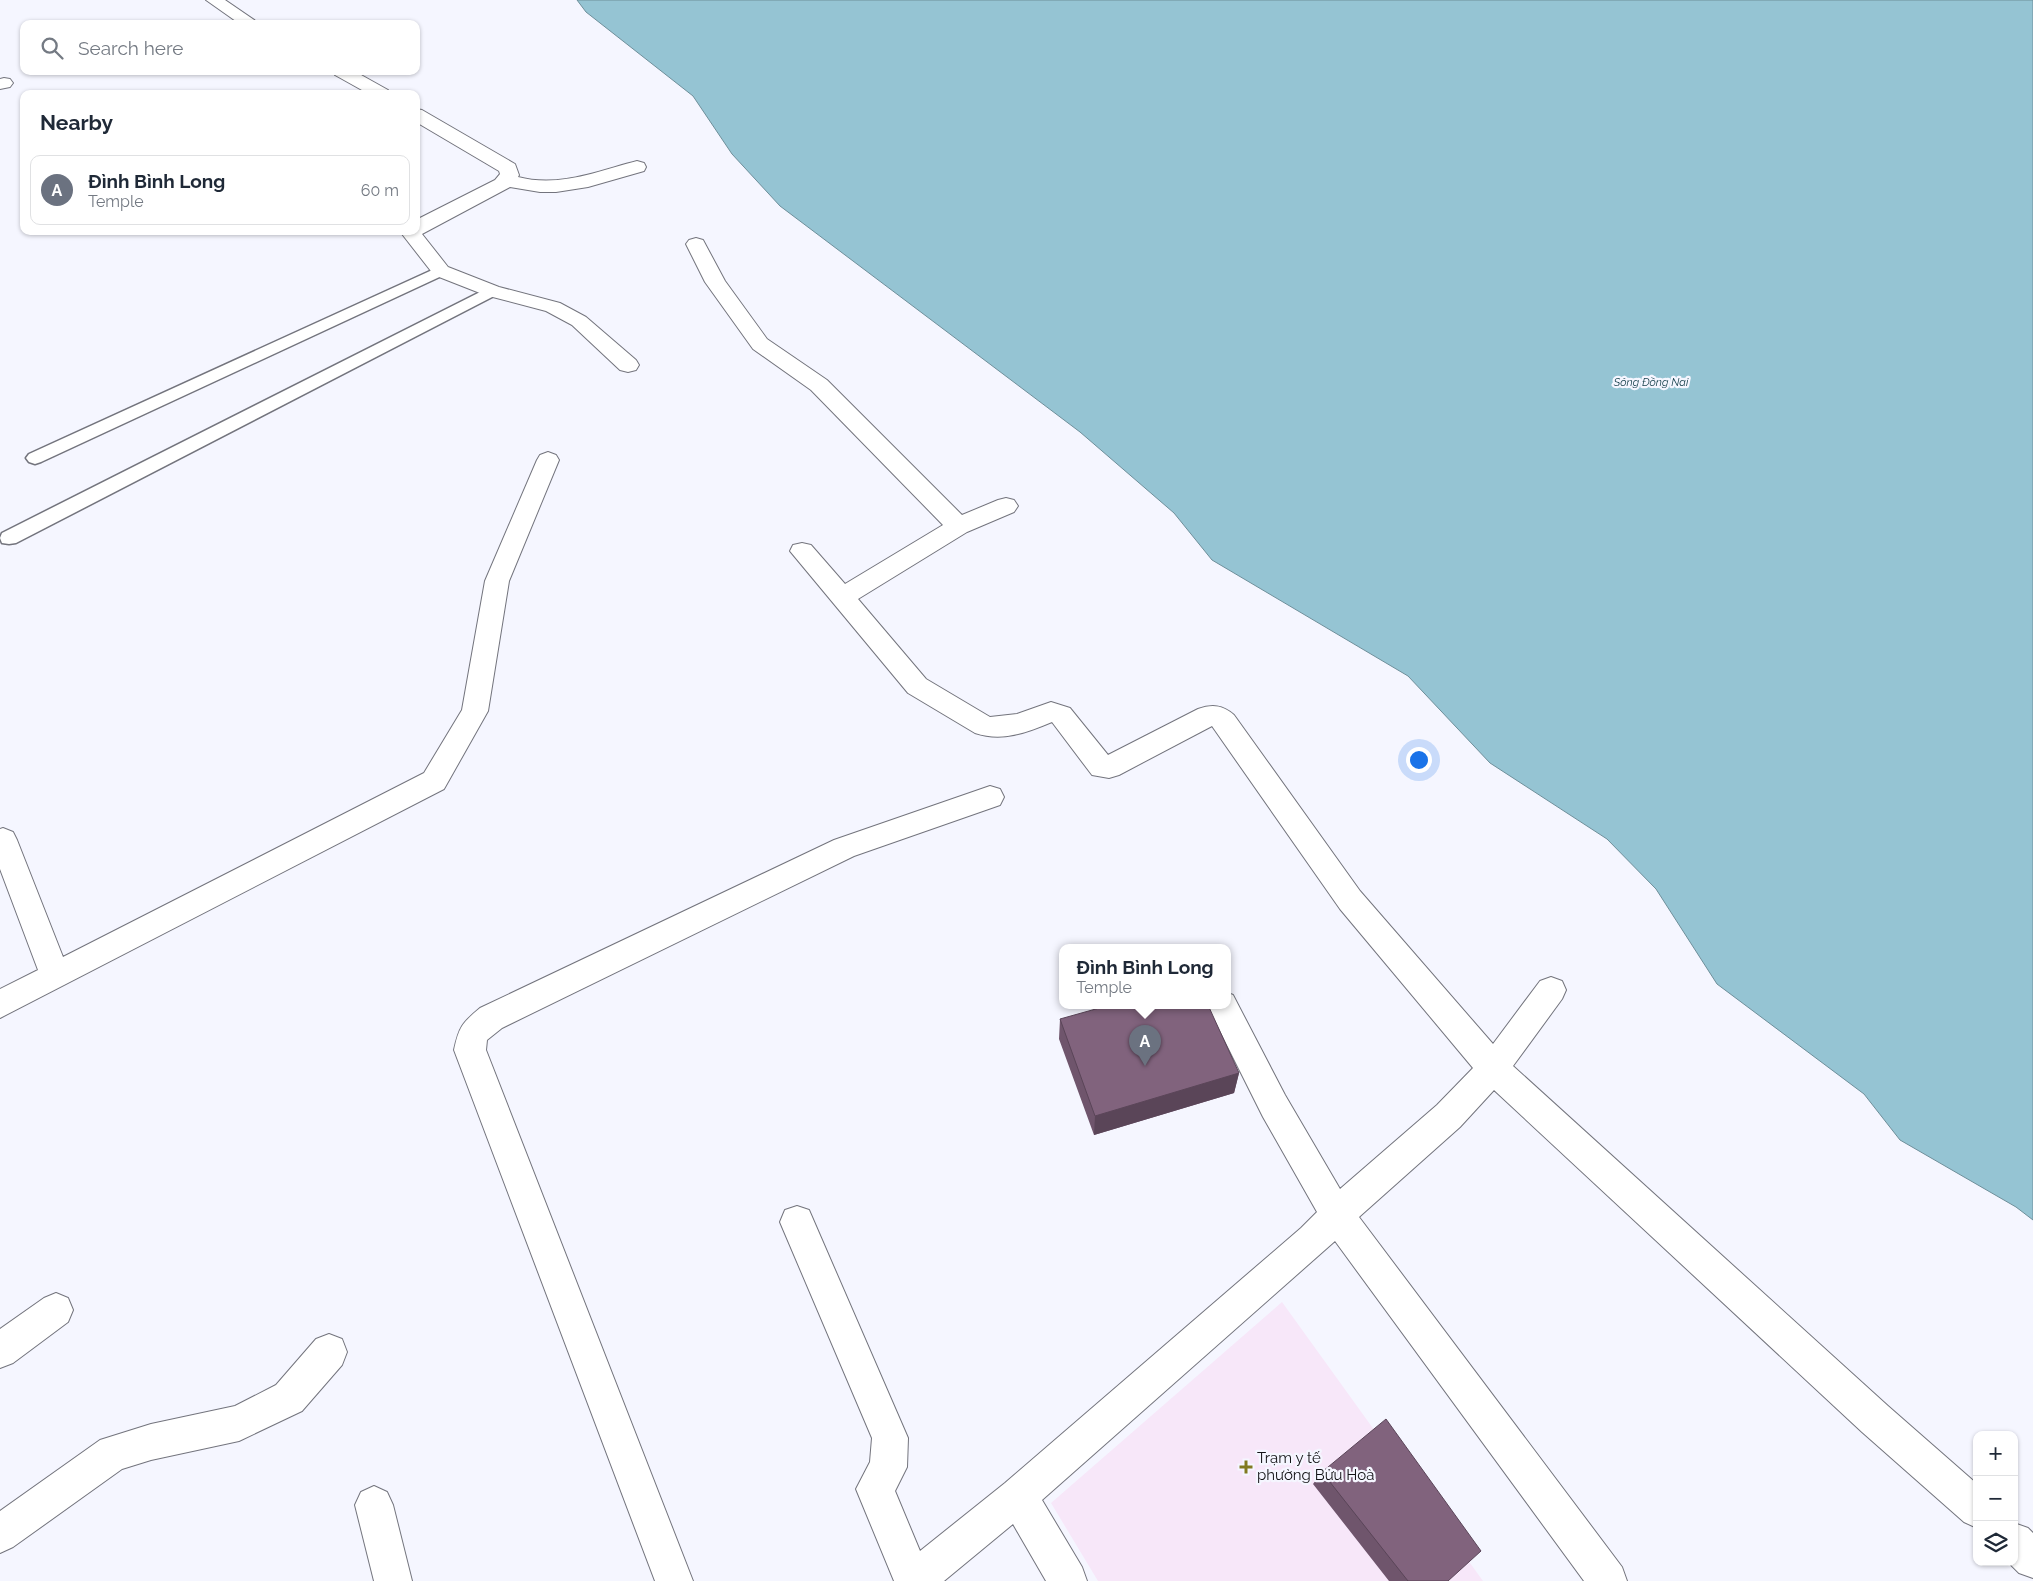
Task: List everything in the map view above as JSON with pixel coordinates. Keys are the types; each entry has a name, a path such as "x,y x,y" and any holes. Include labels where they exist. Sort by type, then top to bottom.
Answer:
{"street":[{"path":"214,0 246,20"},
{"path":"348,75 375,90"},
{"path":"420,116 508,168 510,175 502,184 420,227"},
{"path":"507,180 527,186 579,185 636,167"},
{"path":"413,235 441,271 492,291 552,306 579,321 628,365"},
{"path":"696,244 715,282 760,344 819,385 959,526"},
{"path":"0,1004 434,780 475,711 497,581 548,460"},
{"path":"842,597 959,526 1006,506"},
{"path":"802,551 917,686 984,726 1003,728 1056,712 1061,715 1102,767 1109,767 1207,716 1218,716 1350,900 1493,1068 1875,1419 1973,1505"},
{"path":"674,1581 470,1050 473,1033 491,1018 844,848 990,796"},
{"path":"3,840 56,975"},
{"path":"797,1222 890,1438 888,1467 875,1489 913,1581 1018,1496 1313,1240 1336,1214 1466,1098 1493,1068 1551,990"},
{"path":"1224,1009 1274,1106 1336,1214 1608,1581"},
{"path":"0,1350 56,1310"},
{"path":"0,1534 113,1453 151,1442 239,1424 289,1398 329,1352"},
{"path":"1018,1496 1068,1581"},
{"path":"374,1505 393,1581"},
{"path":"2018,1546 2033,1559"}],"lane":[{"path":"35,458 441,271"},
{"path":"9,538 492,291"}],"shaded area":[{"name":"Trạm y tế phường Bửu Hoà","path":"1282,1302 1483,1581 1098,1581 1051,1503"}],"water":[{"name":"Sông Đồng Nai","path":"577,0 2033,0 2033,1220 2016,1207 1900,1140 1864,1094 1717,984 1656,889 1607,839 1490,763 1408,676 1212,560 1174,513 1080,432 780,206 732,154 693,96 586,12"}],"building":[{"path":"1096,1009 1210,1009 1239,1073 1095,1116 1060,1019"},
{"path":"1386,1419 1481,1551 1448,1581 1408,1581 1322,1472"}],"place":[{"name":"Đình Bình Long","path":"1145,1066"},
{"name":"Trạm y tế phường Bửu Hoà","path":"1246,1467"}]}
